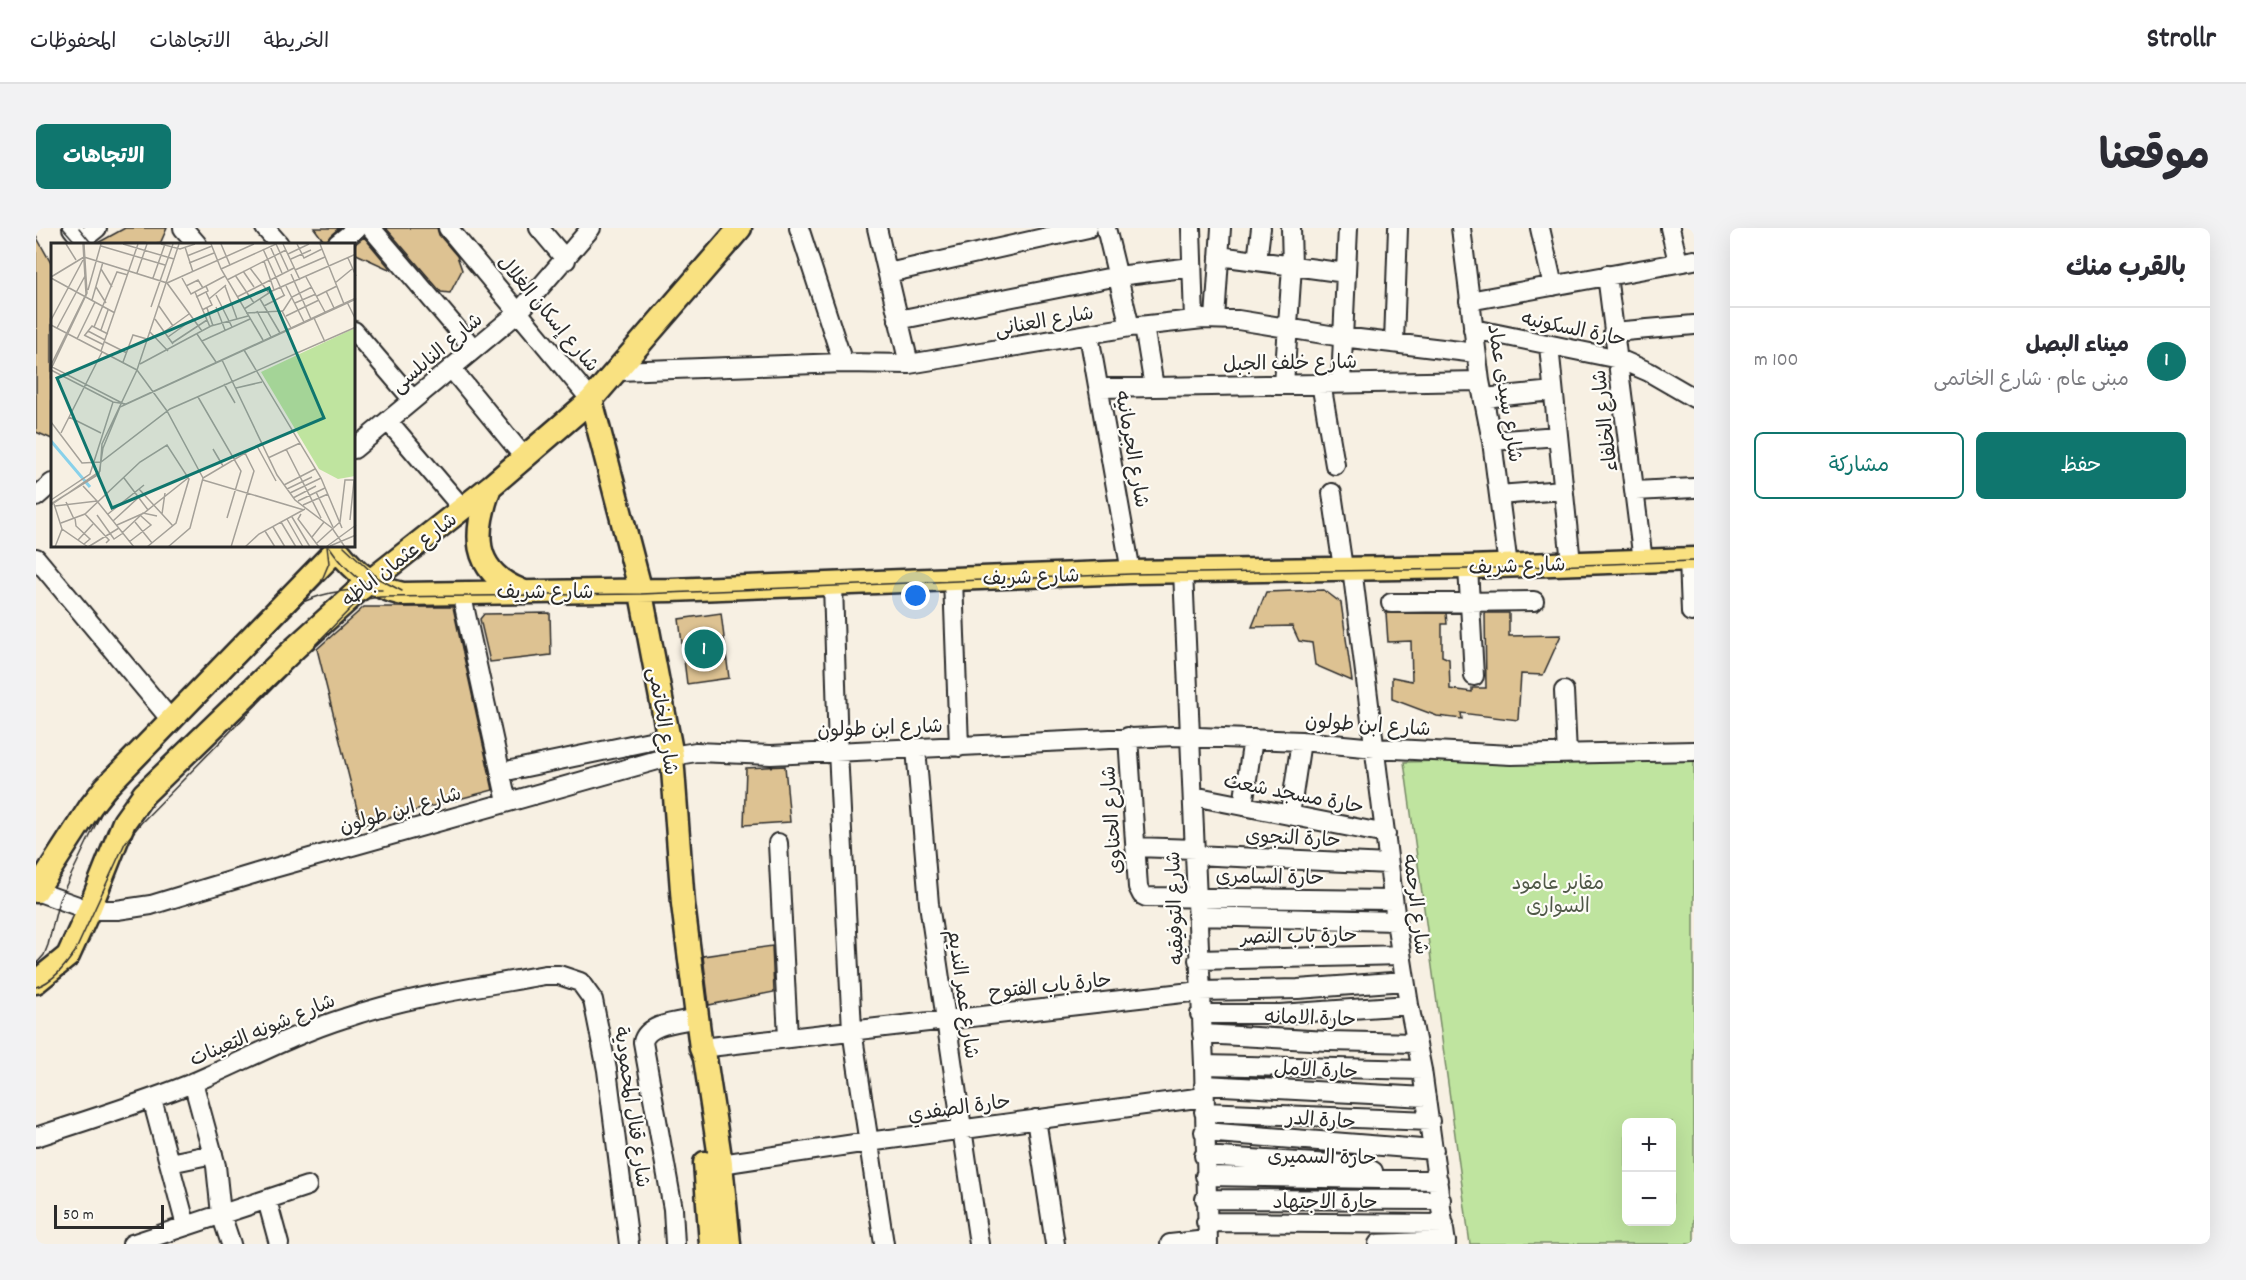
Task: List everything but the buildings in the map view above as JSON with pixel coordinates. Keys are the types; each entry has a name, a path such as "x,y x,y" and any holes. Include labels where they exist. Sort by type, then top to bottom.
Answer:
{"main road":[{"name":"شارع عثمان اباظه","path":"36,982 68,956 89,910 120,829 144,794 303,640 359,590 463,509 591,400 740,228"},
{"name":"شارع الخاتمى","path":"591,400 640,591 671,746 683,904 701,1048 705,1058 721,1164 729,1244"},
{"path":"491,486 479,524 478,540 482,556 490,571 502,581 523,591"},
{"name":"شارع شريف","path":"336,548 347,562 370,582 386,590 403,594 640,591 1131,572 1468,567 1692,559"},
{"path":"36,891 105,788 336,548"},
{"name":"شارع الخاتمى","path":"701,1048 697,1064 711,1244"}],"street":[{"path":"80,238 97,228"},
{"path":"183,228 196,243"},
{"path":"265,228 278,243"},
{"path":"339,243 357,228"},
{"path":"371,228 474,349"},
{"name":"شارع إسكان الغلال","path":"448,228 591,400"},
{"path":"539,228 566,260"},
{"name":"شارع النابلسى","path":"357,440 388,421 519,312 566,260 591,228"},
{"path":"799,228 843,363"},
{"path":"877,228 909,364"},
{"path":"888,273 1088,228"},
{"path":"1106,228 1118,276 1137,327 1155,387"},
{"path":"1191,228 1194,320"},
{"path":"1215,319 1221,228"},
{"path":"1257,261 1261,228"},
{"path":"1284,384 1292,266 1291,228"},
{"path":"1341,383 1348,228"},
{"path":"1394,342 1398,228"},
{"name":"شارع سيدى عماد","path":"1461,228 1476,353 1492,441 1508,566"},
{"path":"1540,228 1553,286"},
{"path":"1469,301 1686,261 1670,228"},
{"path":"1219,256 1346,273"},
{"path":"898,320 1118,276 1192,267"},
{"name":"شارع الخلفاء","path":"1607,275 1643,561"},
{"name":"شارع العنانى","path":"618,371 843,363 909,364 1137,327 1215,319 1238,320 1342,337 1476,353"},
{"path":"1613,332 1694,325"},
{"name":"حارة السكونيه","path":"1473,329 1619,359 1649,372 1694,398"},
{"path":"356,333 413,400"},
{"name":"شارع الجرمانيه","path":"1089,335 1131,572"},
{"path":"1549,346 1571,563"},
{"path":"451,368 524,457"},
{"path":"1321,383 1335,465"},
{"name":"شارع خلف الجبل","path":"1100,388 1341,383 1553,391"},
{"path":"388,421 463,509"},
{"path":"1492,441 1558,436"},
{"path":"36,497 51,484"},
{"path":"1635,491 1694,488"},
{"path":"1499,495 1563,490"},
{"name":"شارع الرحمه","path":"1332,493 1348,568 1375,748 1396,921 1430,1121 1445,1237"},
{"path":"36,558 171,720"},
{"path":"1691,612 1692,559"},
{"path":"1468,567 1474,676"},
{"name":"شارع التوفيقيه","path":"1183,571 1200,1014 1204,1065 1207,1235"},
{"path":"953,579 960,747"},
{"path":"833,584 838,752 852,1030 884,1244"},
{"path":"461,592 507,802"},
{"path":"1391,603 1534,601"},
{"path":"1564,691 1568,754"},
{"name":"شارع ابن طولون","path":"89,910 117,910 151,905 507,802 671,746 696,752 771,755 1128,737 1191,736 1511,755 1694,751"},
{"name":"شارع الحناوى","path":"1128,737 1138,887 1139,892 1146,897"},
{"path":"1243,805 1253,739"},
{"path":"1290,815 1301,741"},
{"path":"502,772 671,746"},
{"name":"شارع عمر النديم","path":"916,748 929,904 979,1244"},
{"name":"حارة مسجد شعث","path":"1193,796 1386,834"},
{"path":"778,843 788,1037"},
{"name":"حارة النجوى","path":"1136,847 1389,864"},
{"path":"36,891 89,910"},
{"name":"حارة السامرى","path":"1146,897 1393,900"},
{"path":"1197,916 1396,921"},
{"name":"حارة باب النصر","path":"1198,960 1401,954"},
{"name":"شارع شونه التعينات","path":"36,1137 152,1099 193,1083 309,1030 377,1008 544,975 559,975 580,982"},
{"name":"حارة باب الفتوح","path":"701,1048 1200,991 1299,989 1405,981"},
{"name":"شارع قنال المحمودية","path":"580,982 593,1000 607,1070 629,1244"},
{"path":"1200,1014 1280,1014 1409,1005"},
{"path":"675,1244 673,1209 643,1042 644,1036 653,1029 697,1018"},
{"name":"حارة الامانه","path":"1202,1034 1416,1043"},
{"path":"1204,1065 1422,1070"},
{"path":"193,1083 213,1154 221,1214 231,1244"},
{"name":"حارة الامل","path":"1204,1098 1426,1097"},
{"path":"1204,1098 1430,1121"},
{"name":"حارة الصفدي","path":"721,1164 1036,1119 1204,1098"},
{"path":"152,1099 186,1226"},
{"path":"1036,1119 1055,1244"},
{"name":"حارة الدر","path":"1204,1132 1434,1150"},
{"path":"170,1163 213,1154"},
{"path":"1204,1156 1364,1166 1373,1171 1373,1179"},
{"name":"حارة السميرى","path":"1205,1176 1438,1180"},
{"path":"132,1244 307,1186"},
{"path":"1205,1198 1441,1200"},
{"path":"267,1200 279,1244"},
{"name":"حارة الاجتهاد","path":"1170,1244 1207,1235 1445,1237"},
{"path":"1378,1244 1404,1244 1445,1237"}],"green space":[{"name":"مقابر عامود السوارى","path":"1694,754 1694,1244 1470,1244 1404,762"}],"tram line":[{"path":"63,228 76,243"},
{"path":"79,228 91,243"},
{"path":"36,964 44,955 48,945 59,900 102,812 122,788 321,582 329,563 327,548"},
{"path":"331,548 349,570 375,589"},
{"path":"346,548 379,579 402,591"},
{"path":"36,987 53,977 75,952 125,843 141,823 353,606 367,599 641,594 1131,574 1469,569 1694,561"},
{"path":"303,602 333,592 382,590"}],"place":[{"name":"ميناء البصل","path":"704,649"}]}
